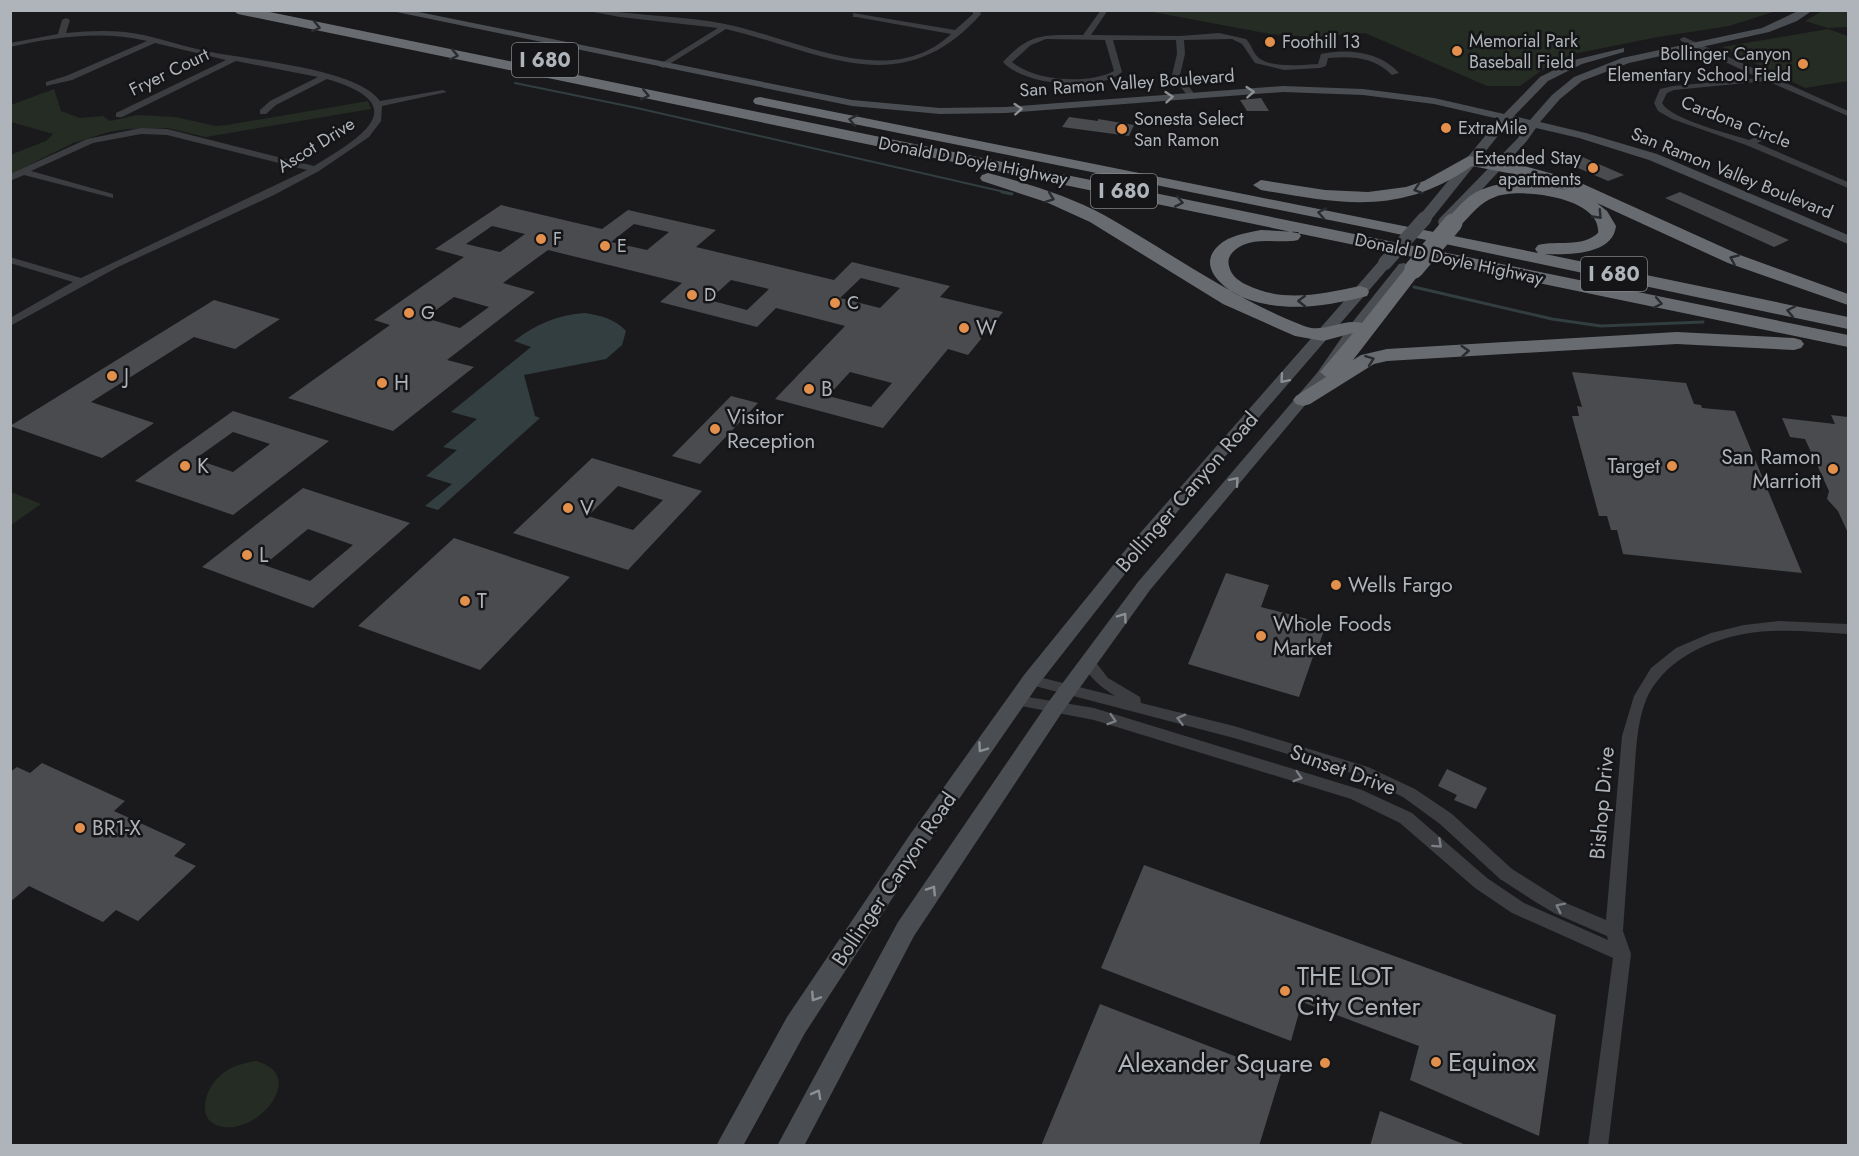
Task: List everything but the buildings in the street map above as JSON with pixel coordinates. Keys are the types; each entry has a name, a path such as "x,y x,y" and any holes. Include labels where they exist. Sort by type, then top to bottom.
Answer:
{"highway":[{"name":"Donald D Doyle Highway","path":"238,10 813,129 1275,221 1435,257 1848,341"},
{"name":"Donald D Doyle Highway","path":"293,10 1379,225 1848,323"},
{"path":"813,129 827,138 998,181 1052,198 1115,229 1240,306 1302,332 1323,335 1356,327"},
{"path":"1054,160 1088,159 1297,191 1352,197 1388,195 1419,189 1442,179 1469,161 1497,165 1575,186 1734,259 1848,300"},
{"path":"1322,376 1337,367 1409,268 1449,222 1476,200 1504,190 1528,189 1552,192 1583,202 1602,216 1607,232 1601,239 1580,248 1545,250 1394,223 1379,225"},
{"path":"1360,292 1317,301 1280,301 1263,298 1227,280 1220,272 1217,263 1219,254 1236,240 1267,234 1313,238 1418,258 1435,257"},
{"path":"1303,400 1368,359 1387,355 1677,338 1776,342 1848,351"}],"main road":[{"name":"San Ramon Valley Boulevard","path":"392,10 668,63"},
{"name":"San Ramon Valley Boulevard","path":"429,10 852,103 940,111 1006,110 1287,80 1372,83 1424,91 1536,120 1647,145 1848,228"},
{"name":"Bollinger Canyon Road","path":"729,1146 796,1025 917,842 1031,680 1133,552 1425,218 1510,113 1544,80 1568,66 1609,53 1761,22 1787,10"},
{"path":"1449,222 1564,89 1597,70 1626,60 1765,30 1793,20 1808,10"},
{"name":"San Ramon Valley Boulevard","path":"1188,91 1283,89 1372,93 1510,113"},
{"path":"1372,93 1377,90 1410,93 1424,91"},
{"name":"San Ramon Valley Boulevard","path":"1536,120 1673,165 1848,240"},
{"path":"1522,140 1550,134 1582,135"},
{"name":"Bollinger Canyon Road","path":"790,1146 906,929 1054,709 1144,586 1303,400 1356,327 1409,268"}],"street":[{"path":"586,10 726,26 847,62 886,63 933,53 958,33 977,14 976,10"},
{"path":"1088,37 1087,33 1105,10"},
{"path":"856,15 958,33"},
{"path":"61,36 66,20"},
{"path":"668,63 726,26"},
{"name":"Ascot Drive","path":"10,45 61,36 123,35 346,82 364,90 378,104 378,117 366,135 313,169 82,282 10,323"},
{"path":"1108,37 1118,72 1108,78 1051,81 1016,69 1007,62 1035,39 1088,37 1108,37 1180,38 1227,37 1243,39 1253,57 1262,65 1320,66 1323,64 1324,56 1361,55 1386,64 1395,73"},
{"path":"1180,38 1181,54 1176,75 1188,91"},
{"path":"1684,39 1767,79 1848,114"},
{"path":"49,84 69,78 153,41"},
{"name":"Fryer Court","path":"119,115 234,59"},
{"path":"903,61 912,68"},
{"path":"263,112 273,103 324,77"},
{"name":"Cardona Circle","path":"1767,79 1673,88 1663,91 1659,96 1658,104 1661,109 1675,117 1749,143 1848,186"},
{"path":"378,104 443,92"},
{"path":"10,178 90,141 141,130 167,132 313,169"},
{"path":"1749,143 1769,135"},
{"path":"23,172 110,196"},
{"path":"10,260 82,282"},
{"name":"Bishop Drive","path":"1598,1146 1622,954 1614,931 1632,719 1642,693 1652,676 1674,655 1696,643 1736,630 1780,625 1848,629"},
{"name":"Sunset Drive","path":"1089,664 1103,682 1155,712"},
{"name":"Sunset Drive","path":"1031,680 1234,732 1363,771 1396,786 1446,819 1506,874 1560,908 1614,931"},
{"name":"Sunset Drive","path":"1016,700 1054,709 1094,714 1356,794 1406,818 1481,883 1518,908 1622,954"}],"shaded area":[{"path":"1147,11 1776,11 1729,26 1573,54 1545,68 1520,86 1487,86 1365,33 1313,37 1270,34"},
{"path":"1822,11 1848,11 1848,27 1828,28 1805,21"},
{"name":"Bollinger Canyon Elementary School Field","path":"1828,29 1848,36 1848,81 1805,88 1722,47"},
{"path":"54,89 61,111 80,118 103,116 110,121 137,115 175,117 216,126 368,101 371,109 206,137 167,128 109,132 73,143 11,174 10,155 46,141 53,134 11,122 11,105"},
{"path":"585,313 617,323 626,331 622,345 606,359 524,375 535,416 540,418 438,510 425,506 452,484 426,476 457,450 443,447 477,419 451,412 531,347 514,341 547,321"},
{"path":"11,492 41,504 11,525"},
{"path":"256,1061 271,1068 278,1078 278,1089 273,1101 252,1121 238,1126 224,1127 214,1124 205,1112 207,1095 211,1087 222,1074 230,1069"}],"waterway":[{"path":"515,83 637,108 1009,193"},
{"path":"1002,192 1012,194"},
{"path":"1414,287 1552,319 1601,326 1703,322"}],"place":[{"name":"Foothill 13","path":"1270,42"},
{"name":"Memorial Park Baseball Field","path":"1457,51"},
{"name":"Bollinger Canyon Elementary School Field","path":"1803,64"},
{"name":"ExtraMile","path":"1446,128"},
{"name":"Sonesta Select San Ramon","path":"1122,129"},
{"name":"Extended Stay apartments","path":"1593,168"},
{"name":"F","path":"541,239"},
{"name":"E","path":"605,246"},
{"name":"D","path":"692,295"},
{"name":"C","path":"835,303"},
{"name":"G","path":"409,313"},
{"name":"W","path":"964,328"},
{"name":"J","path":"112,376"},
{"name":"H","path":"382,383"},
{"name":"B","path":"809,389"},
{"name":"Visitor Reception","path":"715,429"},
{"name":"K","path":"185,466"},
{"name":"Target","path":"1672,466"},
{"name":"San Ramon Marriott","path":"1833,469"},
{"name":"V","path":"568,508"},
{"name":"L","path":"247,555"},
{"name":"Wells Fargo","path":"1336,585"},
{"name":"T","path":"465,601"},
{"name":"Whole Foods Market","path":"1261,636"},
{"name":"BR1-X","path":"80,828"},
{"name":"THE LOT City Center","path":"1285,991"},
{"name":"Equinox","path":"1436,1062"},
{"name":"Alexander Square","path":"1325,1063"}]}
